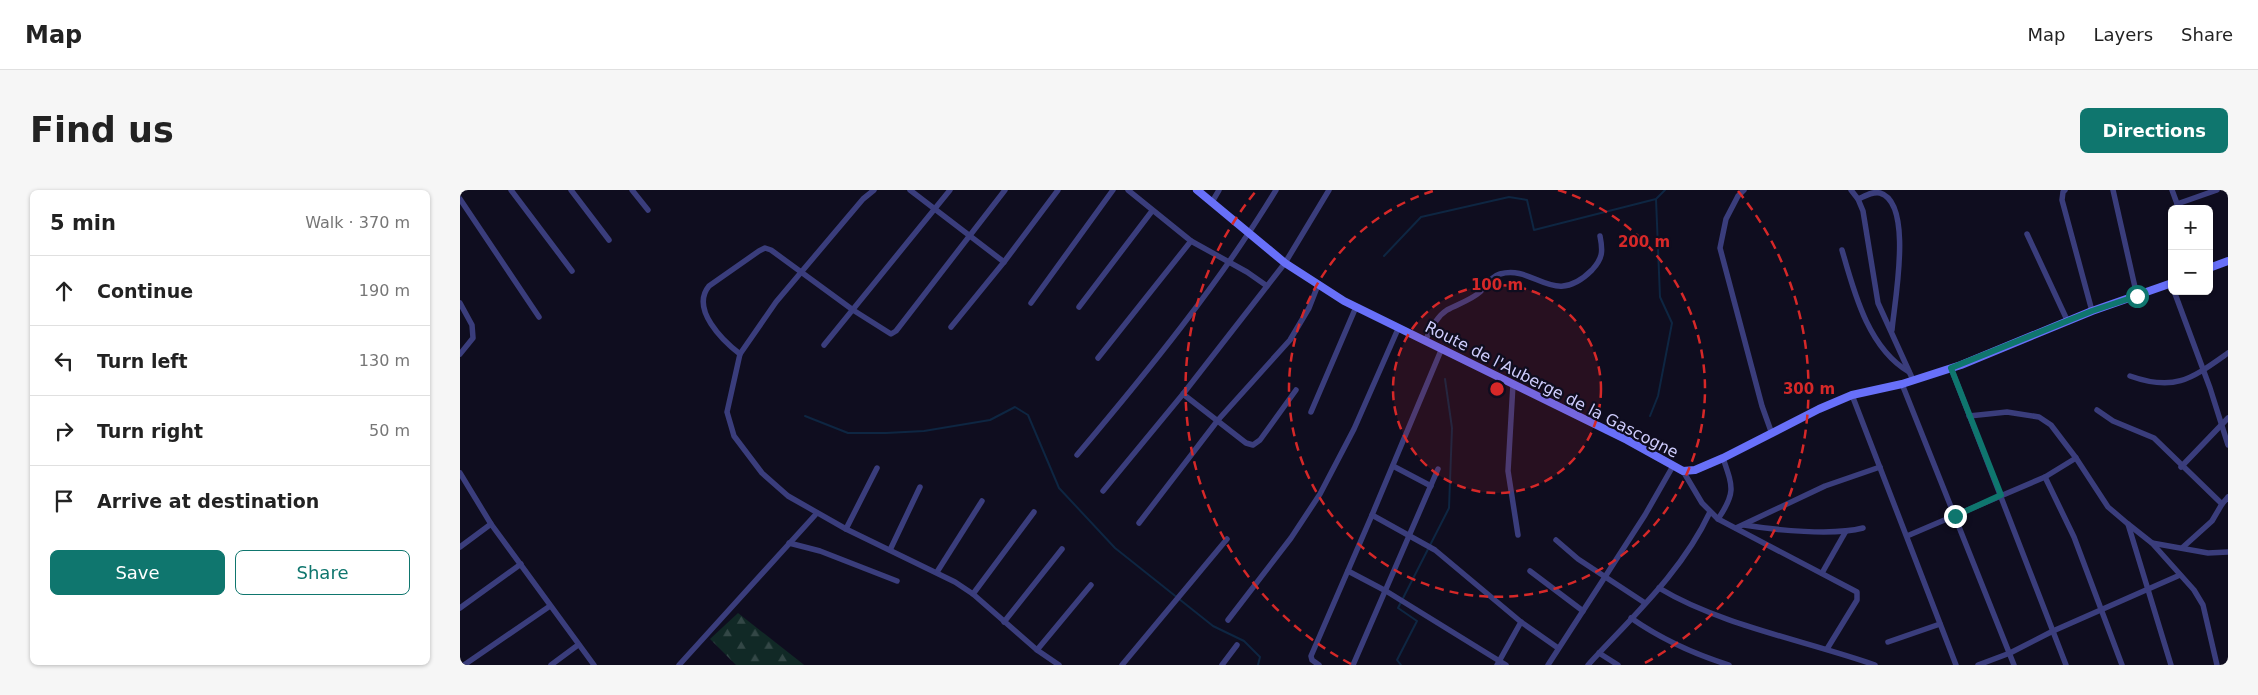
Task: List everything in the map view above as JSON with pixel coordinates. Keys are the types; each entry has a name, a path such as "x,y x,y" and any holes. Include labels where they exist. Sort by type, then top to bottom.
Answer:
{"street":[{"path":"511,190 572,271"},
{"path":"571,190 609,240"},
{"path":"632,190 648,210"},
{"path":"874,190 863,199 801,272 771,309 740,354 726,412 734,436 747,456 771,482 788,496 846,529 937,572 973,594 1037,650 1059,665"},
{"path":"910,190 1004,262"},
{"path":"824,345 950,190"},
{"path":"740,354 727,344 714,329 704,306 705,290 764,248 885,332 891,334 896,331 1005,190"},
{"path":"950,327 1004,262 1058,190"},
{"path":"1031,302 1113,190"},
{"path":"1128,190 1191,241 1267,286"},
{"name":"Route de l'Auberge de la Gascogne","path":"1197,190 1285,262 1318,285 1356,307 1627,440 1683,471 1694,470 1723,458 1819,409 1852,395 1902,384 1951,368 2092,311 2168,285"},
{"path":"1212,202 1219,190"},
{"path":"1077,455 1132,390 1229,262 1276,190"},
{"path":"1103,492 1183,394 1285,262 1328,190"},
{"path":"1744,190 1738,196 1726,219 1720,248 1762,406 1772,434"},
{"path":"1851,190 1858,198 1863,211 1875,292 1913,380"},
{"path":"2065,190 2062,200 2092,311"},
{"path":"2112,190 2137,296"},
{"path":"2172,190 2178,205"},
{"path":"2180,205 2217,190"},
{"path":"1858,198 1872,193 1887,197 1895,208 1899,222 1900,244 1891,332"},
{"path":"460,199 539,317"},
{"path":"1080,306 1152,211"},
{"path":"2028,234 2068,322"},
{"path":"1425,341 1434,324 1445,311 1475,296 1492,278 1500,274 1510,273 1558,286 1566,286 1581,281 1602,258 1603,251 1600,236"},
{"path":"1098,358 1191,241"},
{"path":"1842,250 1864,318 1888,353 1901,367 1909,372"},
{"path":"2213,267 2228,262"},
{"path":"1140,523 1218,420 1290,340 1309,308 1318,285"},
{"path":"2175,295 2228,445"},
{"path":"460,304 472,325 473,338 460,354"},
{"path":"1311,412 1356,307"},
{"path":"1228,620 1291,538 1320,494 1354,429 1398,329"},
{"path":"1319,665 1312,660 1311,656 1442,348"},
{"path":"2130,376 2154,384 2165,385 2181,381 2203,370 2228,353"},
{"path":"1951,368 2066,665"},
{"path":"1513,384 1508,470 1518,534"},
{"path":"1902,384 2014,665"},
{"path":"1183,394 1246,443 1253,445 1260,440 1296,390"},
{"path":"1852,395 1956,665"},
{"path":"2097,410 2113,422 2150,436 2222,504"},
{"path":"1969,416 2006,412 2039,416 2051,425 2108,506 2152,543 2194,590 2203,605 2217,665"},
{"path":"2181,466 2228,418"},
{"path":"1718,518 1732,496 1732,485 1723,458"},
{"path":"1907,536 2045,477 2076,458"},
{"path":"1393,466 1431,486"},
{"path":"1548,665 1645,515 1674,466"},
{"path":"1736,528 1818,489 1849,476 1880,467"},
{"path":"846,529 877,468"},
{"path":"1353,665 1438,469"},
{"path":"1683,471 1702,503 1718,518 1852,589 1858,598 1827,649"},
{"path":"460,473 462,482 491,524 594,665"},
{"path":"2045,477 2074,537 2122,665"},
{"path":"890,550 920,487"},
{"path":"2182,548 2212,521 2228,496"},
{"path":"937,572 982,501"},
{"path":"679,665 817,512"},
{"path":"973,594 1012,545 1034,512"},
{"path":"1588,665 1659,588 1692,547 1710,512"},
{"path":"1372,515 1435,550 1521,622 1558,648"},
{"path":"460,547 491,524"},
{"path":"2128,524 2171,665"},
{"path":"1744,525 1775,530 1846,531 1863,528"},
{"path":"1822,573 1846,531"},
{"path":"1122,665 1227,539"},
{"path":"1556,540 1578,559 1645,603"},
{"path":"2152,543 2208,553 2228,552"},
{"path":"789,544 820,551 897,581"},
{"path":"1004,622 1062,549"},
{"path":"460,608 520,564"},
{"path":"1348,571 1386,591 1498,663 1506,665"},
{"path":"1530,571 1582,611"},
{"path":"1978,665 2010,653 2180,576"},
{"path":"1037,650 1091,585"},
{"path":"1659,588 1684,602 1712,613 1875,665"},
{"path":"464,665 550,606"},
{"path":"1631,618 1648,630 1689,651 1729,665"},
{"path":"1498,663 1521,622"},
{"path":"1888,642 1940,624"},
{"path":"551,665 578,645"},
{"path":"1222,665 1237,645"},
{"path":"1599,653 1618,665"}],"green space":[{"path":"738,613 804,665 736,665 710,639"}],"waterway":[{"path":"1384,256 1421,217 1509,197 1527,200 1534,230 1656,199 1665,190"},
{"path":"1650,416 1658,396 1672,323 1660,297 1656,199"},
{"path":"1401,665 1397,660 1417,621 1398,608 1449,508 1452,428 1445,379"},
{"path":"805,416 848,433 886,433 924,431 990,420 1015,407 1028,415 1059,488 1115,548 1213,626 1244,641 1260,657 1258,665"}],"route":[{"path":"1955,516 2001,495 1951,368 2092,311 2137,296"}]}
